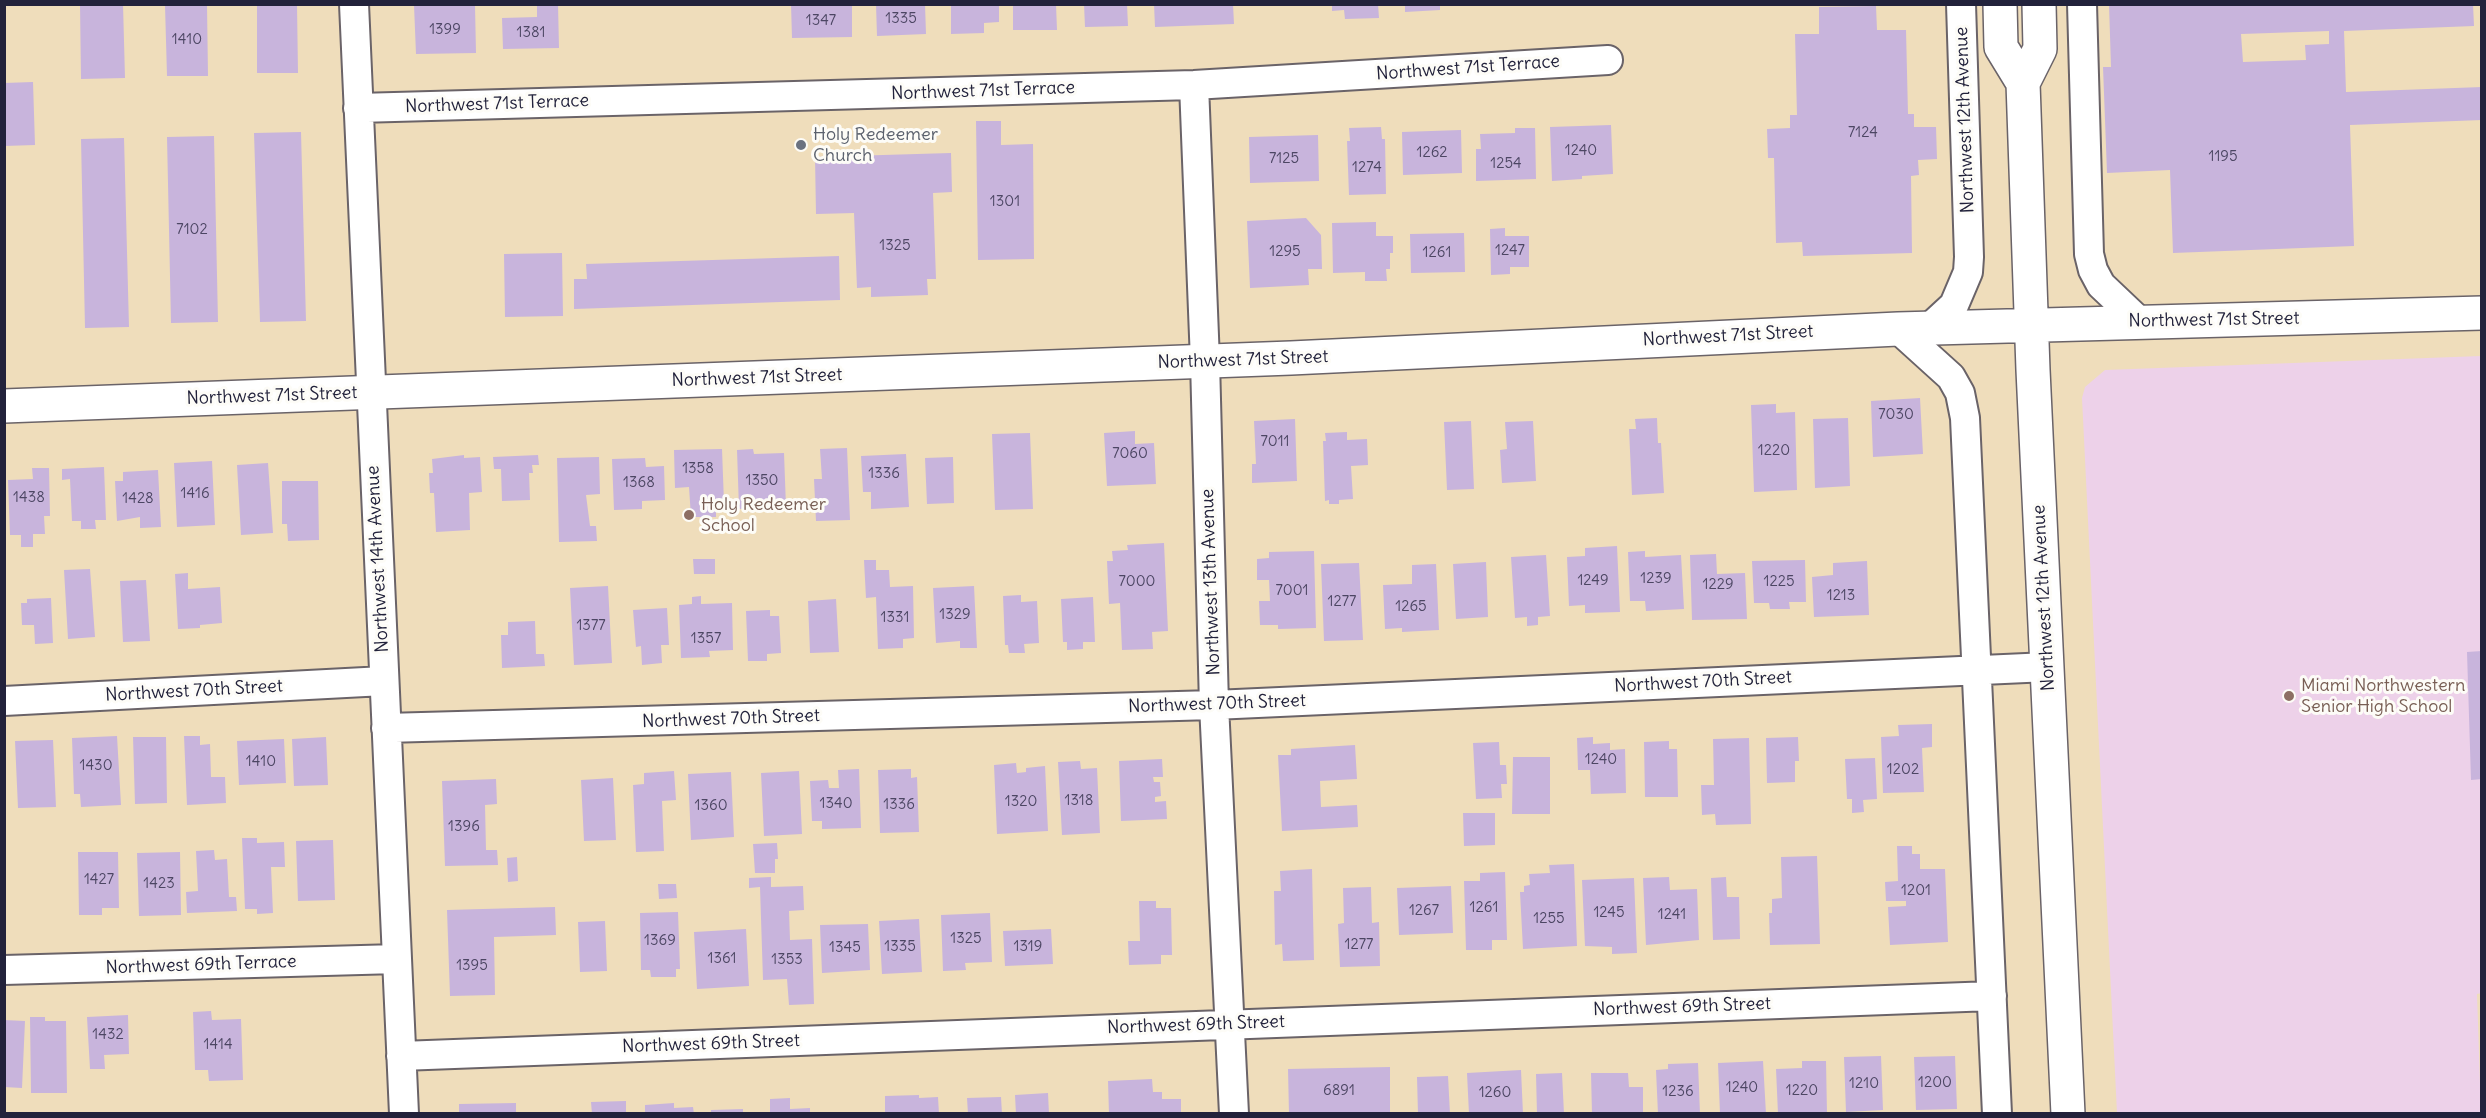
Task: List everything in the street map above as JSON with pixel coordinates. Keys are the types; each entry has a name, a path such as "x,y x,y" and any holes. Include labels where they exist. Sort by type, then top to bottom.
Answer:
{"street":[{"name":"Northwest 14th Avenue","path":"354,4 404,1113"},
{"name":"Northwest 12th Avenue","path":"1913,329 1954,305 1968,272 1970,257 1961,4"},
{"path":"2082,4 2088,254 2092,270 2101,285 2139,321"},
{"name":"Northwest 12th Avenue","path":"2000,12 2001,47 2023,83"},
{"name":"Northwest 12th Avenue","path":"2039,12 2040,49 2023,83 2031,324 2068,1113"},
{"name":"Northwest 71st Terrace","path":"358,108 1194,86 1608,60"},
{"name":"Northwest 13th Avenue","path":"1194,86 1205,362 1214,705 1234,1113"},
{"name":"Northwest 71st Street","path":"4,406 1205,362 2031,324 2481,313"},
{"path":"1913,329 1960,393 1965,418 1997,1113"},
{"name":"Northwest 70th Street","path":"386,728 1214,705 2048,667"},
{"name":"Northwest 70th Street","path":"4,701 384,681"},
{"name":"Northwest 69th Terrace","path":"4,970 397,959"},
{"name":"Northwest 69th Street","path":"401,1056 1992,996"}],"shaded area":[{"name":"Miami Northwestern Senior High School","path":"2481,356 2482,993 2477,994 2481,1113 2117,1113 2082,398 2085,387 2105,370"}],"building":[{"path":"80,4 123,4 125,78 81,79"},
{"path":"447,4 447,6 475,6 476,53 416,54 414,5"},
{"path":"537,4 558,4 559,48 503,49 502,18 537,17"},
{"path":"791,4 852,4 852,37 792,38"},
{"path":"876,4 925,4 926,34 877,36"},
{"path":"951,4 999,4 999,22 984,23 984,33 951,34"},
{"path":"1013,4 1056,4 1057,30 1013,30"},
{"path":"1084,4 1127,4 1128,26 1085,27"},
{"path":"1154,4 1233,4 1234,24 1155,27"},
{"path":"1332,4 1378,4 1379,18 1345,19 1344,10 1332,11"},
{"path":"1405,4 1440,4 1440,10 1405,12"},
{"path":"2109,4 2473,4 2474,26 2344,31 2346,92 2482,87 2482,120 2350,125 2354,246 2173,253 2170,170 2107,173 2103,67 2111,67","holes":["2329,31 2329,44 2305,45 2306,60 2243,62 2241,34"]},
{"path":"165,5 207,5 208,76 167,76"},
{"path":"257,5 297,5 298,73 257,73"},
{"path":"1876,6 1877,30 1906,30 1908,114 1914,114 1914,127 1936,127 1937,159 1918,160 1919,175 1911,176 1912,253 1803,256 1802,242 1776,243 1774,158 1768,158 1767,129 1790,128 1790,115 1797,115 1795,34 1819,34 1819,7"},
{"path":"33,82 35,145 4,146 4,83"},
{"path":"976,121 1001,121 1001,145 1033,144 1034,259 978,260"},
{"path":"1611,125 1613,174 1552,181 1550,127"},
{"path":"1381,127 1382,139 1385,139 1386,194 1349,195 1347,141 1350,141 1349,128"},
{"path":"1515,128 1535,128 1536,179 1476,181 1476,149 1481,149 1480,134 1515,133"},
{"path":"1461,130 1462,173 1403,175 1402,132"},
{"path":"301,132 306,321 260,322 254,133"},
{"path":"1318,135 1319,181 1250,183 1249,137"},
{"path":"214,136 218,322 171,323 167,137"},
{"path":"124,138 129,327 85,328 81,139"},
{"path":"951,153 952,192 933,193 936,279 927,279 928,295 871,297 871,287 857,288 854,213 816,214 815,157"},
{"path":"1306,218 1321,235 1322,269 1308,269 1309,285 1250,288 1247,221"},
{"path":"1376,222 1376,236 1393,236 1390,269 1386,269 1387,281 1365,281 1365,272 1333,273 1332,223"},
{"path":"1505,228 1505,236 1529,236 1529,267 1510,267 1510,274 1491,275 1490,229"},
{"path":"1464,233 1465,272 1411,273 1410,234"},
{"path":"562,253 563,316 505,317 504,254"},
{"path":"839,256 840,300 574,309 574,279 587,279 586,264"},
{"path":"1920,398 1923,454 1873,457 1871,401"},
{"path":"1776,404 1776,413 1795,412 1797,490 1754,492 1751,405"},
{"path":"1657,418 1664,493 1632,495 1629,429 1636,429 1635,419"},
{"path":"1848,418 1850,486 1815,488 1813,419"},
{"path":"1295,419 1297,481 1252,483 1252,464 1256,464 1254,421"},
{"path":"1471,421 1474,489 1447,490 1444,422"},
{"path":"1533,421 1536,481 1502,483 1500,450 1507,449 1505,422"},
{"path":"1135,431 1135,444 1154,443 1156,484 1107,486 1104,433"},
{"path":"1347,432 1347,440 1367,439 1368,465 1351,466 1353,499 1339,500 1339,504 1329,504 1329,500 1325,501 1323,441 1326,441 1325,433"},
{"path":"1030,433 1033,509 995,510 992,434"},
{"path":"847,448 850,520 816,521 814,479 822,479 820,449"},
{"path":"722,449 724,503 716,504 716,517 691,517 689,487 675,488 674,450"},
{"path":"753,449 754,454 784,453 786,507 739,509 737,450"},
{"path":"906,454 909,507 871,509 871,492 863,492 861,456"},
{"path":"464,455 464,458 480,457 482,492 469,493 470,530 436,532 434,493 430,493 429,473 433,473 432,459"},
{"path":"538,455 539,465 532,465 533,473 529,473 530,500 502,501 501,469 494,469 493,457"},
{"path":"599,457 600,494 586,495 590,526 596,526 597,541 559,542 557,458"},
{"path":"953,457 954,503 927,504 925,458"},
{"path":"645,458 646,467 664,466 665,500 642,501 642,509 614,510 612,459"},
{"path":"212,461 215,525 177,527 174,463"},
{"path":"268,463 273,533 241,535 237,465"},
{"path":"104,467 106,520 95,520 96,529 81,529 81,521 72,521 70,479 62,480 62,469"},
{"path":"32,468 49,468 50,516 44,516 45,534 33,534 33,547 21,547 21,535 10,535 8,480 33,479"},
{"path":"158,470 161,527 140,528 140,517 117,521 115,481 123,481 123,472"},
{"path":"282,481 318,481 319,540 288,541 287,524 282,524"},
{"path":"1164,543 1168,631 1152,632 1153,649 1122,650 1120,603 1109,604 1107,561 1113,561 1112,551 1128,550 1127,545"},
{"path":"1617,546 1620,612 1585,613 1585,605 1569,606 1567,557 1585,556 1585,548"},
{"path":"1314,551 1316,628 1278,629 1278,625 1260,625 1259,601 1270,601 1269,580 1257,580 1257,559 1269,558 1269,552"},
{"path":"1645,551 1645,557 1681,555 1684,609 1646,611 1645,601 1630,601 1628,552"},
{"path":"1716,554 1717,574 1745,573 1747,619 1692,620 1690,555"},
{"path":"1546,555 1550,616 1538,617 1538,625 1527,626 1527,617 1515,618 1511,557"},
{"path":"693,559 715,559 715,574 694,574"},
{"path":"864,560 876,560 876,570 889,570 890,587 913,586 914,638 903,639 903,648 878,649 876,597 866,598"},
{"path":"1805,560 1806,602 1789,602 1790,609 1770,609 1769,603 1754,603 1752,561"},
{"path":"1867,561 1869,615 1814,617 1812,577 1833,575 1833,563"},
{"path":"1486,562 1488,617 1456,619 1453,564"},
{"path":"1359,563 1363,640 1324,641 1321,564"},
{"path":"1436,564 1439,630 1402,632 1402,628 1385,629 1383,585 1412,584 1412,565"},
{"path":"90,569 95,637 68,639 64,570"},
{"path":"188,573 188,589 220,587 222,623 200,625 200,628 178,629 175,574"},
{"path":"146,580 150,641 123,642 120,581"},
{"path":"608,586 612,663 574,665 570,588"},
{"path":"974,586 977,648 960,648 960,641 936,643 933,588"},
{"path":"1021,595 1021,602 1037,601 1039,643 1024,644 1025,653 1009,653 1008,645 1005,645 1003,596"},
{"path":"701,596 701,604 732,603 733,650 709,651 710,657 681,658 679,605 692,604 692,597"},
{"path":"1093,597 1095,642 1083,642 1083,649 1067,650 1067,642 1063,642 1061,599"},
{"path":"51,598 53,643 35,644 34,625 22,625 21,603 27,603 27,599"},
{"path":"836,599 839,652 810,653 808,601"},
{"path":"667,608 669,645 661,645 662,663 642,665 641,646 636,647 633,610"},
{"path":"770,610 770,616 779,616 781,653 767,654 767,661 748,661 746,611"},
{"path":"535,621 536,654 544,654 545,666 502,668 501,635 508,635 508,622"},
{"path":"2482,651 2482,779 2471,780 2467,652"},
{"path":"1932,724 1932,747 1922,748 1924,792 1883,793 1881,737 1899,736 1898,725"},
{"path":"117,736 121,805 81,807 80,794 74,794 72,738"},
{"path":"184,736 200,736 200,745 210,744 211,777 225,777 226,803 187,805"},
{"path":"133,737 166,737 167,803 135,804"},
{"path":"326,737 328,785 294,786 292,739"},
{"path":"1593,737 1593,744 1610,743 1610,750 1625,749 1626,793 1591,794 1590,770 1578,770 1577,738"},
{"path":"1798,737 1799,761 1795,761 1795,782 1767,783 1766,738"},
{"path":"1749,738 1751,824 1716,825 1715,814 1702,815 1701,785 1714,785 1713,739"},
{"path":"284,739 286,783 239,785 237,741"},
{"path":"53,740 56,807 18,808 15,741"},
{"path":"1669,741 1669,749 1677,749 1678,797 1645,797 1644,742"},
{"path":"1499,742 1500,765 1506,765 1507,784 1501,784 1502,798 1476,799 1473,743"},
{"path":"1355,745 1357,779 1320,781 1321,807 1357,805 1358,827 1282,831 1278,755 1291,755 1291,749"},
{"path":"1513,757 1550,757 1550,814 1512,814"},
{"path":"1875,758 1877,799 1863,800 1864,812 1852,813 1852,799 1847,799 1845,759"},
{"path":"1162,759 1163,777 1153,777 1154,782 1160,782 1161,796 1155,797 1155,802 1166,801 1167,819 1121,821 1119,761"},
{"path":"1080,761 1081,769 1097,768 1100,833 1062,835 1058,762"},
{"path":"1016,763 1017,773 1026,772 1026,768 1045,766 1048,831 997,834 994,765"},
{"path":"859,769 861,828 822,829 822,821 812,821 810,781 828,780 829,788 839,788 838,770"},
{"path":"911,769 911,778 917,777 919,832 880,833 878,770"},
{"path":"674,771 676,800 662,801 664,851 636,852 633,785 644,784 644,773"},
{"path":"799,771 802,834 764,836 761,773"},
{"path":"731,772 734,837 691,840 688,774"},
{"path":"613,778 616,840 584,841 581,780"},
{"path":"496,779 497,804 485,805 486,850 497,850 498,865 445,866 442,781"},
{"path":"1463,813 1495,813 1495,845 1464,846"},
{"path":"242,838 257,838 257,843 284,842 285,867 271,867 273,913 257,914 257,909 245,909"},
{"path":"333,840 335,900 298,901 296,841"},
{"path":"777,843 778,859 775,859 775,873 755,873 753,844"},
{"path":"1897,846 1912,846 1912,854 1920,854 1920,869 1945,869 1948,942 1890,945 1888,907 1906,906 1906,901 1886,901 1885,882 1898,881"},
{"path":"214,850 215,860 227,859 229,897 236,897 237,911 187,913 186,892 198,891 196,851"},
{"path":"78,852 118,852 119,908 102,908 102,915 79,915"},
{"path":"180,852 181,915 139,916 137,853"},
{"path":"1817,856 1820,944 1770,945 1769,913 1772,913 1772,899 1782,898 1781,857"},
{"path":"517,857 518,881 508,882 507,858"},
{"path":"1574,864 1577,946 1523,949 1520,892 1524,892 1524,886 1530,885 1529,874 1550,873 1549,865"},
{"path":"1312,869 1314,960 1283,961 1282,944 1275,945 1274,891 1281,891 1280,871"},
{"path":"1505,872 1507,940 1492,940 1492,950 1466,950 1464,881 1480,881 1480,873"},
{"path":"771,877 771,887 803,886 804,910 789,911 790,940 812,939 814,1004 789,1005 787,979 763,980 760,887 749,888 749,878"},
{"path":"1669,877 1670,890 1697,889 1699,940 1646,945 1643,878"},
{"path":"1726,877 1727,897 1739,897 1740,939 1713,940 1711,878"},
{"path":"1634,878 1637,953 1612,954 1612,947 1585,946 1582,880"},
{"path":"658,884 676,884 677,898 659,899"},
{"path":"1451,886 1453,933 1399,935 1397,888"},
{"path":"1371,887 1372,923 1379,922 1380,966 1340,967 1338,924 1344,923 1343,888"},
{"path":"1139,901 1156,901 1156,908 1171,908 1172,955 1161,955 1161,964 1129,965 1128,941 1140,941"},
{"path":"555,907 556,935 494,937 495,995 450,996 447,910"},
{"path":"678,912 680,969 676,969 676,977 651,977 650,970 641,970 640,913"},
{"path":"990,913 992,962 965,963 966,970 943,971 941,915"},
{"path":"919,919 922,972 882,974 879,921"},
{"path":"605,921 607,971 580,972 578,922"},
{"path":"868,924 870,970 822,973 820,925"},
{"path":"746,929 749,986 697,989 694,932"},
{"path":"1051,929 1053,964 1005,966 1003,931"},
{"path":"211,1011 212,1020 241,1019 243,1080 209,1081 208,1070 195,1070 193,1012"},
{"path":"128,1015 129,1054 104,1055 105,1069 90,1069 87,1017"},
{"path":"30,1017 45,1017 45,1021 66,1021 67,1093 31,1093"},
{"path":"4,1020 25,1021 22,1088 4,1087"},
{"path":"1881,1056 1883,1110 1846,1112 1844,1057"},
{"path":"1955,1056 1957,1109 1916,1110 1914,1057"},
{"path":"1763,1061 1766,1114 1720,1114 1718,1063"},
{"path":"1802,1061 1826,1061 1827,1114 1778,1114 1776,1069 1802,1068"},
{"path":"1698,1063 1700,1114 1658,1114 1656,1070 1668,1069 1668,1064"},
{"path":"1390,1067 1390,1114 1289,1114 1288,1069"},
{"path":"1521,1070 1523,1114 1469,1114 1467,1073"},
{"path":"1562,1073 1564,1114 1537,1114 1536,1074"},
{"path":"1591,1073 1628,1073 1629,1087 1643,1087 1643,1114 1592,1114"},
{"path":"1448,1076 1450,1114 1418,1114 1417,1077"},
{"path":"1152,1079 1153,1092 1162,1092 1162,1099 1181,1099 1181,1114 1109,1114 1108,1081"},
{"path":"1048,1093 1049,1114 1016,1114 1015,1095"},
{"path":"919,1095 919,1098 938,1097 939,1114 885,1114 885,1096"},
{"path":"1001,1097 1002,1114 968,1114 967,1098"},
{"path":"790,1098 790,1109 810,1108 810,1114 770,1114 770,1099"},
{"path":"626,1101 626,1114 592,1114 591,1102"},
{"path":"516,1103 516,1114 459,1114 459,1104"},
{"path":"674,1103 674,1108 693,1107 694,1114 645,1114 645,1105"},
{"path":"743,1109 743,1114 711,1114 711,1110"}],"place":[{"name":"Holy Redeemer Church","path":"801,145"},
{"name":"Holy Redeemer School","path":"689,515"},
{"name":"Miami Northwestern Senior High School","path":"2289,696"}]}
